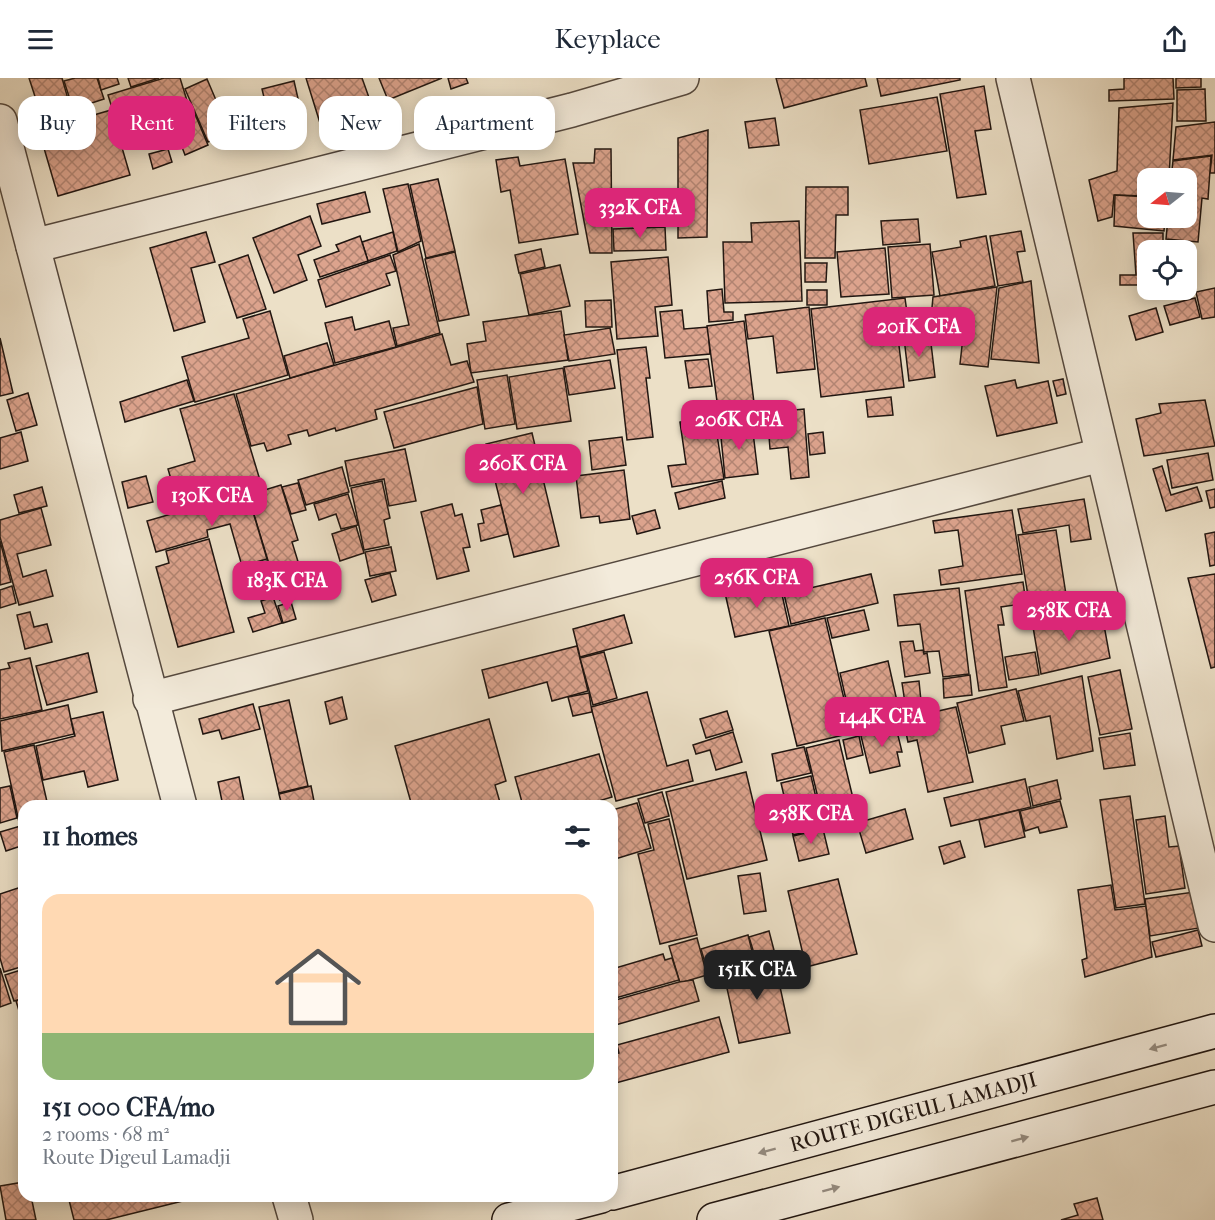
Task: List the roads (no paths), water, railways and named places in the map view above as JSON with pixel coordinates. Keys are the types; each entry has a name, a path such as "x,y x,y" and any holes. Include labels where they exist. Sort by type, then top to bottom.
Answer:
{"street":[{"path":"33,246 560,113 682,78"},
{"path":"1013,78 1101,455 1215,925"},
{"path":"0,122 178,800"},
{"path":"150,699 1101,455"},
{"name":"ROUTE DIGEUL LAMADJI","path":"618,1191 1215,1032"},
{"path":"714,1220 1215,1087"},
{"path":"291,1202 296,1220"},
{"path":"509,1220 578,1202"}]}
